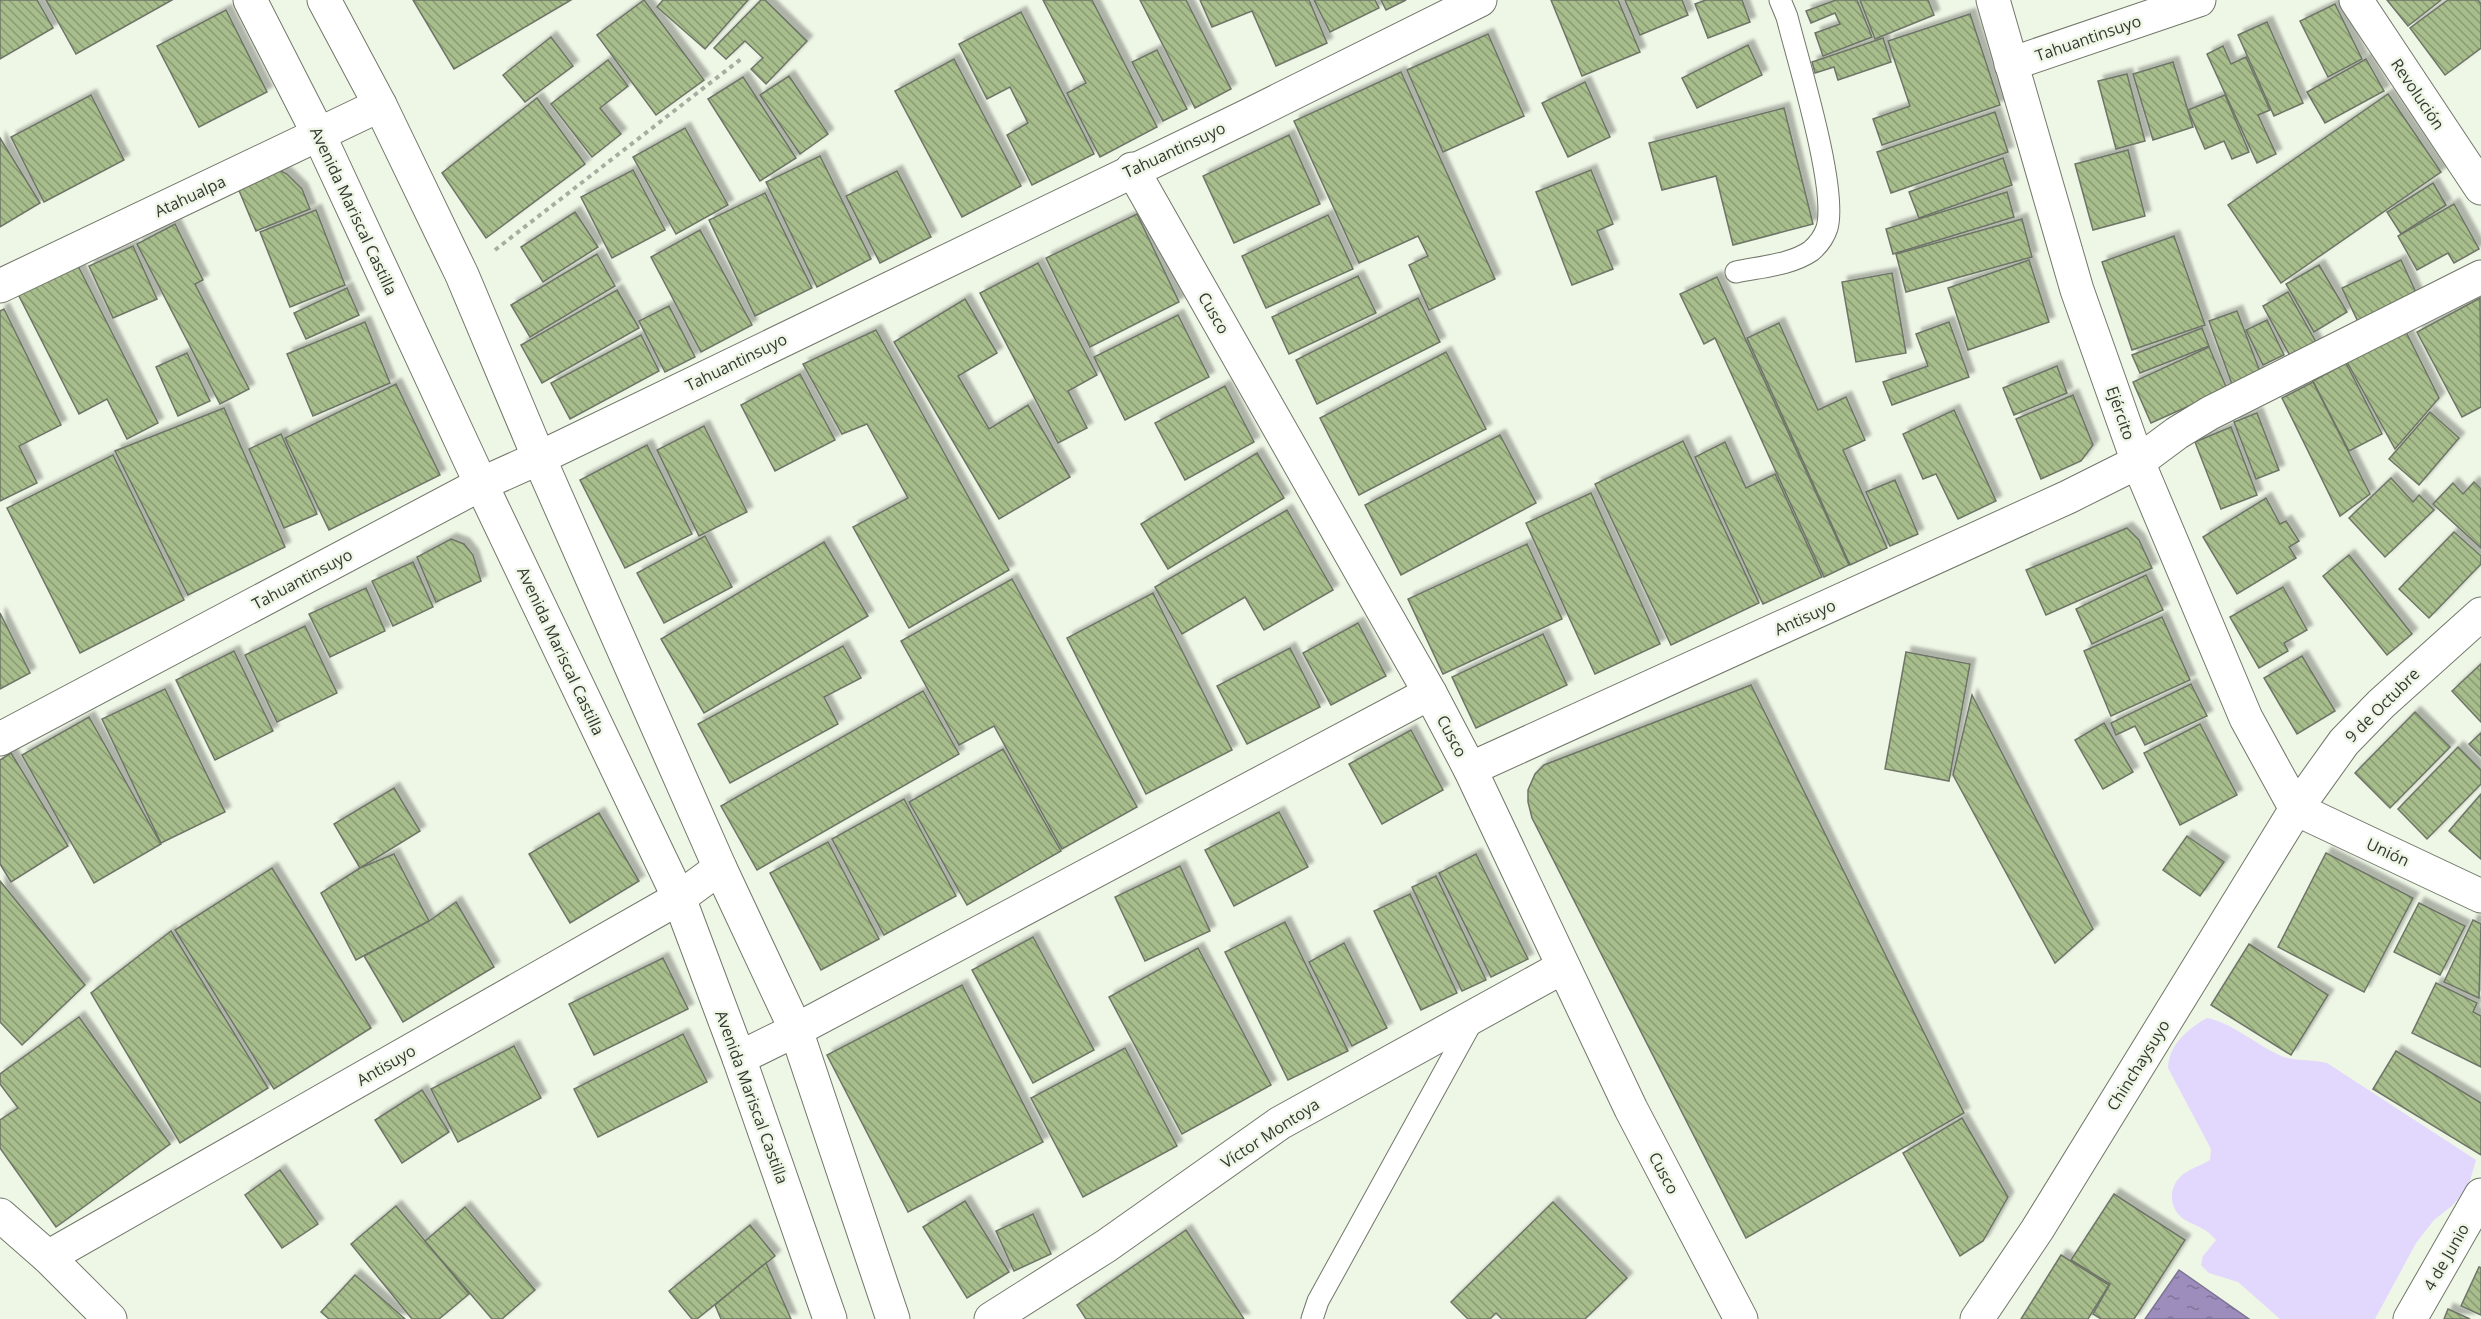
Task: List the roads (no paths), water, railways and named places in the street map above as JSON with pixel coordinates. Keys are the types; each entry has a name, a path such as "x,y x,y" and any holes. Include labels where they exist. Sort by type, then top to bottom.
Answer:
{"street":[{"name":"Avenida Mariscal Castilla","path":"250,0 319,135 679,898 739,1058 830,1319"},
{"path":"324,0 380,105 462,275 720,868 796,1030 893,1319"},
{"name":"Tahuantinsuyo","path":"0,739 482,484 1245,117 1480,0"},
{"name":"Ejército","path":"1993,0 2077,290 2138,462 2246,718 2296,809"},
{"name":"Tahuantinsuyo","path":"2011,64 2199,0"},
{"name":"Revolución","path":"2356,0 2481,188"},
{"name":"Atahualpa","path":"0,286 380,105"},
{"name":"Cusco","path":"1132,170 1430,693 1470,769 1631,1109 1741,1319"},
{"name":"Antisuyo","path":"1470,769 2068,497 2138,462 2177,433 2210,413 2481,277"},
{"name":"9 de Octubre","path":"2296,809 2344,742 2380,704 2481,614"},
{"path":"739,1058 796,1030 1430,693"},
{"name":"Unión","path":"2296,809 2481,896"},
{"name":"Chinchaysuyo","path":"1977,1319 2037,1230 2296,809"},
{"name":"Antisuyo","path":"48,1257 679,898 720,868"},
{"name":"Víctor Montoya","path":"991,1319 1106,1246 1280,1123 1563,967"},
{"name":"4 de Junio","path":"2410,1319 2481,1196"},
{"path":"0,1215 48,1257 110,1319"}],"lane":[{"path":"1736,272 1787,261 1805,254 1817,244 1827,227 1827,195 1816,135 1787,17 1780,0"},
{"path":"1312,1319 1318,1301 1475,1014"}],"water":[{"path":"2179,1270 2249,1319 2145,1319"}]}
